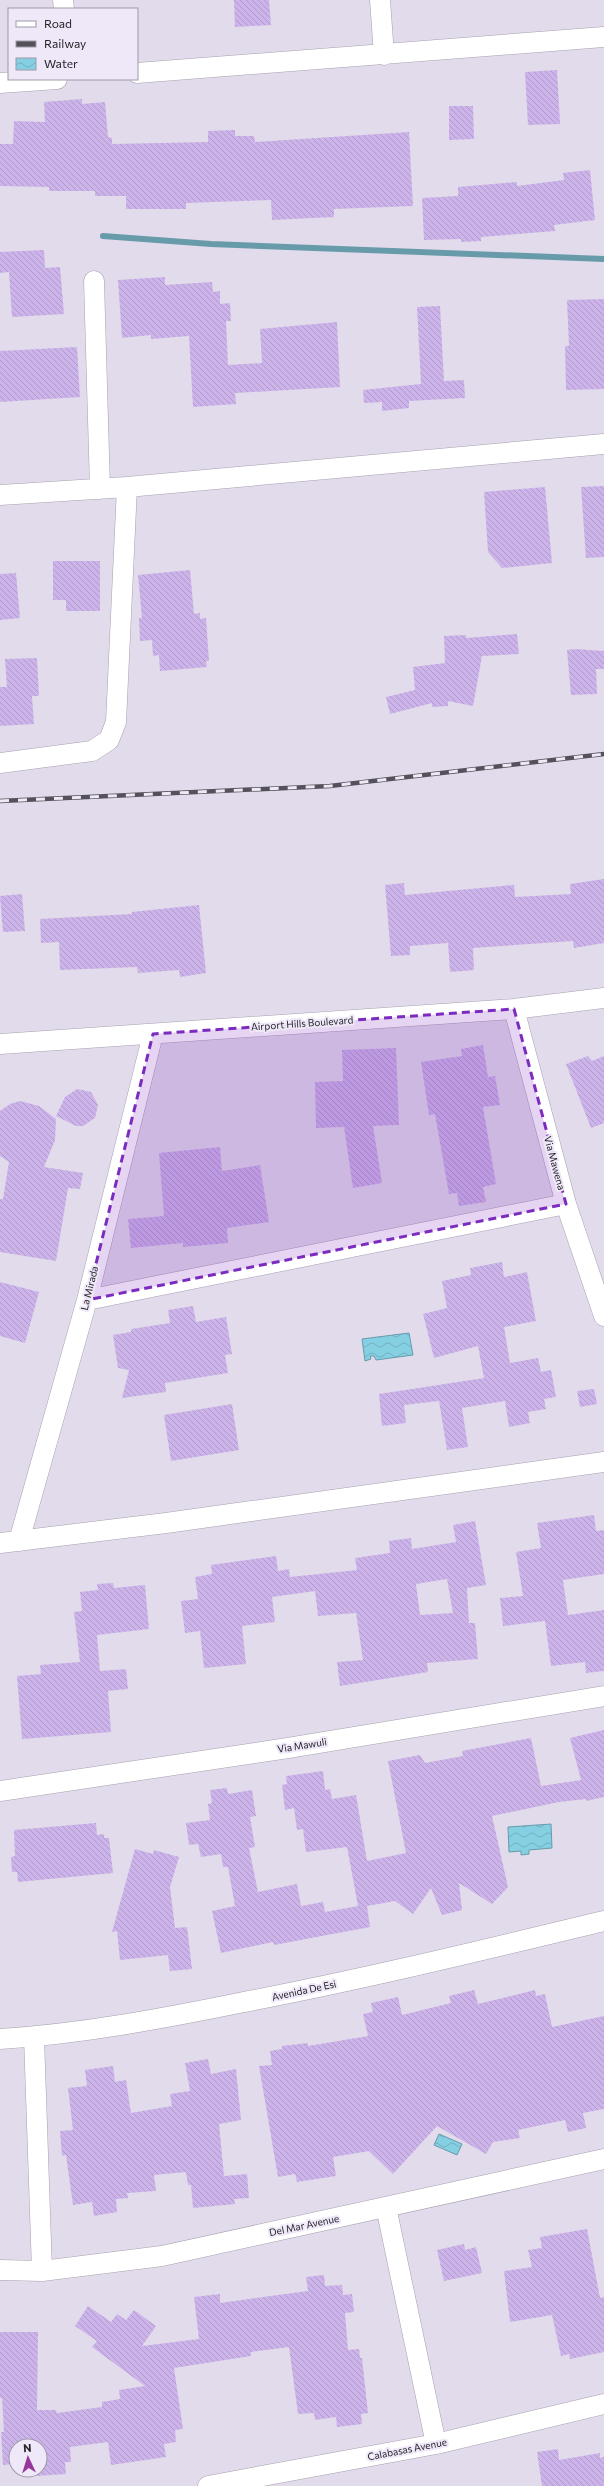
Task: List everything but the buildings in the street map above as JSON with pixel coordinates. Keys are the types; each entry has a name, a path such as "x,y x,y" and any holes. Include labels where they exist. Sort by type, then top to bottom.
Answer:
{"street":[{"path":"380,0 384,55"},
{"path":"138,73 604,37"},
{"path":"0,83 43,80"},
{"path":"94,281 100,489"},
{"path":"0,495 127,487 604,444"},
{"path":"0,763 92,751 109,740 116,722 127,487"},
{"name":"Airport Hills Boulevard","path":"0,1044 514,1008 604,998"},
{"name":"Via Mawena","path":"514,1008 566,1204 604,1316"},
{"name":"La Mirada","path":"10,1542 87,1300 153,1034"},
{"path":"87,1300 566,1204"},
{"path":"10,1542 166,1523 604,1462"},
{"name":"Via Mawuli","path":"0,1791 288,1748 604,1696"},
{"name":"Avenida De Esi","path":"0,2039 34,2037 166,2018 304,1991 604,1921"},
{"path":"34,2037 42,2271"},
{"name":"Del Mar Avenue","path":"0,2270 42,2271 162,2256 604,2159"},
{"path":"386,2207 436,2444"},
{"name":"Calabasas Avenue","path":"208,2486 436,2444 604,2404"}],"highlighted area":[{"path":"514,1009 566,1204 87,1300 153,1034"}],"water":[{"path":"409,1333 413,1355 376,1360 374,1356 370,1356 371,1359 365,1361 362,1339"},
{"path":"551,1824 552,1848 529,1850 529,1854 521,1855 521,1851 509,1852 508,1827"},
{"path":"439,2134 462,2144 457,2155 434,2145"}],"waterway":[{"path":"103,236 211,244 604,259"}],"railway":[{"path":"0,801 330,786 604,754"}]}
